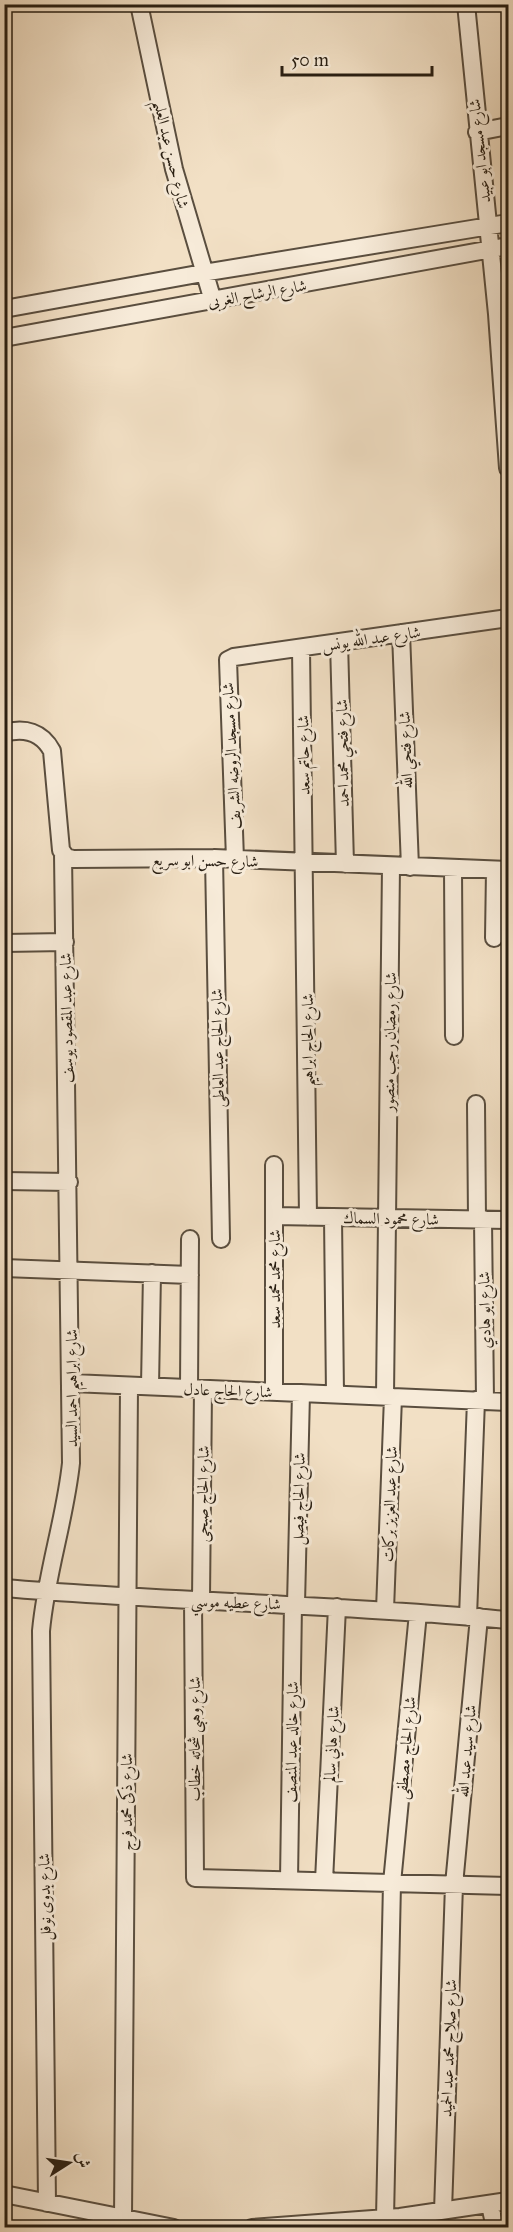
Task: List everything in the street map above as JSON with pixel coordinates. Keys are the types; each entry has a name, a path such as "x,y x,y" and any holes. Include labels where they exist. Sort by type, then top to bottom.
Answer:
{"street":[{"name":"شارع حسن عبد العليم","path":"139,4 172,158 203,273 213,301"},
{"name":"شارع مسجد ابو عبيد","path":"466,4 487,226 503,313 508,459"},
{"path":"477,132 508,126"},
{"name":"شارع الرشاح الغربى","path":"4,309 203,273 508,223"},
{"path":"419,238 423,262"},
{"name":"شارع الرشاح الغربى","path":"4,338 508,246"},
{"name":"شارع عبد الله يونس","path":"234,657 508,618"},
{"name":"شارع فتحي الله","path":"401,633 410,867"},
{"name":"شارع فتحي محمد احمد","path":"339,642 345,864"},
{"name":"شارع حاتم سعد","path":"301,648 305,863"},
{"name":"شارع مسجد الروضه الشريف","path":"234,657 226,664 235,859"},
{"path":"4,732 15,730 34,732 46,741 52,751 63,854"},
{"name":"شارع حسن ابو سريع","path":"63,854 84,861 213,858 502,870"},
{"name":"شارع عبد المقصود يوسف","path":"63,854 69,1182"},
{"name":"شارع الحاج عبد العاطى","path":"213,858 221,1239"},
{"name":"شارع الحاج ابراهيم","path":"305,863 308,1217"},
{"name":"شارع رمضان رجب منصور","path":"387,1218 391,866"},
{"path":"453,868 454,1036"},
{"path":"494,938 502,870"},
{"path":"4,943 65,942"},
{"name":"شارع ابو هادي","path":"473,1617 480,1400 480,1219 476,1104"},
{"name":"شارع محمد محمد سعد","path":"274,1165 274,1392"},
{"path":"4,1181 69,1182"},
{"name":"شارع ابراهيم احمد السيد","path":"45,1592 69,1487 72,1383 69,1182"},
{"name":"شارع محمود السماك","path":"274,1216 508,1220"},
{"path":"333,1217 335,1394"},
{"name":"شارع عبد العزيز بركات","path":"385,1610 389,1396 387,1218"},
{"name":"شارع الحاج صبحى","path":"190,1239 196,1388 197,1600"},
{"path":"4,1268 190,1275"},
{"path":"150,1386 152,1273"},
{"name":"شارع الحاج عادل","path":"72,1383 508,1402"},
{"name":"شارع ذكى محمد فرج","path":"129,1386 128,1599 133,2223"},
{"name":"شارع الحاج فيصل","path":"294,1604 301,1393"},
{"name":"شارع عطيه موسي","path":"4,1588 128,1599 294,1604 508,1620"},
{"name":"شارع بدوى نوفل","path":"45,1592 41,1630 47,2203"},
{"name":"شارع وهبى شحاته خطاب","path":"197,1600 195,1878 289,1880"},
{"name":"شارع خالد عبد المنصف","path":"289,1880 294,1604"},
{"name":"شارع هاني سالم","path":"324,1881 337,1607"},
{"name":"شارع الحاج مصطفى","path":"396,2221 392,1883 418,1613"},
{"name":"شارع سيد عبد الله","path":"454,1885 473,1617"},
{"path":"289,1880 508,1886"},
{"name":"شارع صلاح محمد عبد الحميد","path":"443,2211 454,1885"},
{"path":"4,2194 133,2223 174,2228"},
{"path":"252,2228 396,2221 508,2201"},
{"path":"490,2205 495,2228"}]}
